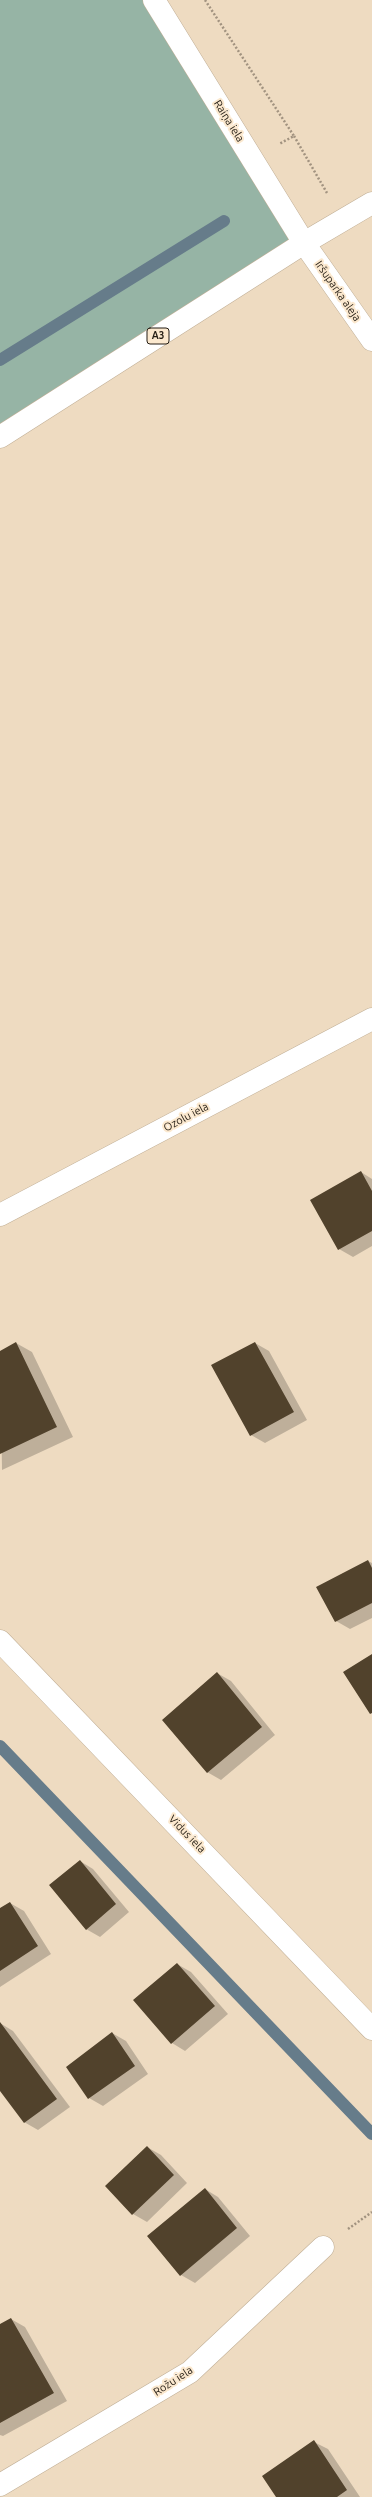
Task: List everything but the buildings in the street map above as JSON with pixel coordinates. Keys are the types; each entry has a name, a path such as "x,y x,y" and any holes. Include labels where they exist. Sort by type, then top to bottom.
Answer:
{"main road":[{"name":"Raiņa iela","path":"154,0 304,243"},
{"name":"A3","path":"0,437 304,243 372,203"},
{"name":"Iršuparka aleja","path":"304,243 372,340"},
{"name":"Ozolu iela","path":"0,1215 372,1019"},
{"name":"Vidus iela","path":"0,1641 372,2029"},
{"name":"Rožu iela","path":"0,2485 190,2372 323,2247"}],"path":[{"path":"205,0 294,136 342,220"},
{"path":"253,159 294,136"}],"green space":[{"path":"0,0 154,0 304,243 0,437"}],"waterway":[{"path":"0,360 224,221"},
{"path":"0,1746 372,2134"}]}
